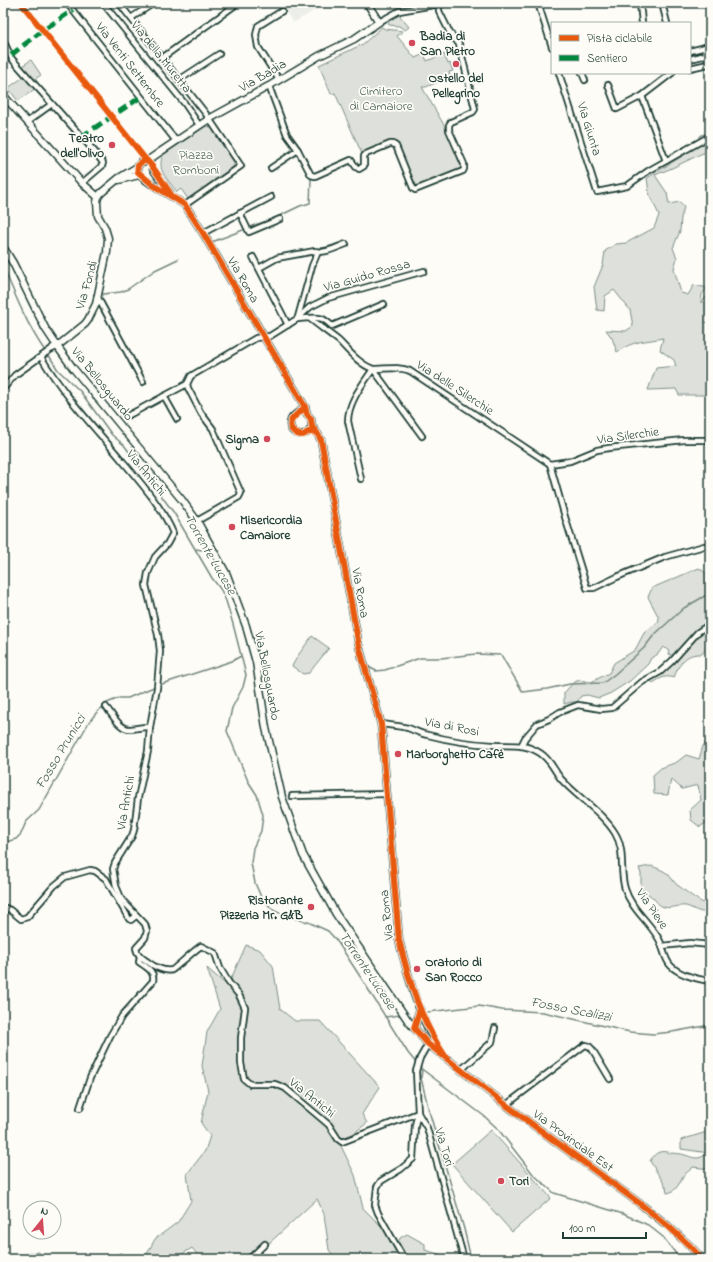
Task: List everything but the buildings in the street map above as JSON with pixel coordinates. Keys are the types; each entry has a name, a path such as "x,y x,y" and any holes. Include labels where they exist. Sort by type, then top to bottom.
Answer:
{"street":[{"name":"Via Venti Settembre","path":"67,3 176,141"},
{"name":"Via della Muretta","path":"103,3 167,82 199,125"},
{"path":"120,3 209,119 241,166 184,205"},
{"path":"131,18 154,3"},
{"path":"367,3 379,22 399,11 445,3"},
{"path":"538,3 550,34"},
{"path":"640,3 642,22"},
{"path":"662,3 667,22"},
{"path":"269,86 287,135 298,150 311,175 318,174 351,160 359,169 364,166 364,156 366,154 390,144 396,146 415,190 463,171 464,164 449,130 449,125 451,122 473,112 475,108 459,44 450,33 439,11 439,4"},
{"path":"162,58 234,6"},
{"path":"279,80 258,47 256,35 258,26 282,11"},
{"name":"Via Badia","path":"117,181 150,175 151,165 160,152 199,125 319,56 354,39 379,22"},
{"path":"3,40 12,59 103,163 102,166 82,183"},
{"path":"691,50 707,47 706,55 708,64 691,68"},
{"path":"179,80 219,54"},
{"path":"691,59 706,55"},
{"name":"Via Giunta","path":"560,74 597,192 627,186 666,161"},
{"path":"582,74 585,80"},
{"path":"608,85 617,109 642,96 671,74"},
{"path":"3,95 82,183 98,197"},
{"path":"642,96 666,161 710,136"},
{"path":"27,122 52,104"},
{"path":"271,168 298,150"},
{"name":"Via Badia","path":"98,197 100,193 119,178 137,167 141,162 151,165"},
{"name":"Via Roma","path":"151,165 172,196"},
{"path":"137,167 142,176"},
{"name":"Via Roma","path":"142,176 184,205 203,233 305,407 307,414 311,419 310,429 318,433 321,440 359,646 381,724 399,940 406,967 424,1020 429,1031 445,1056"},
{"name":"Via Fondi","path":"3,389 15,375 55,347 88,320 96,304 107,252 108,238 105,228 98,216 98,197"},
{"path":"203,233 271,197"},
{"path":"240,214 249,232 280,219"},
{"path":"259,268 277,258 328,250 346,244"},
{"name":"Via Bellosguardo","path":"3,247 13,263 55,347 182,500 197,521 227,575 246,626 256,662 266,728 282,797 304,855 336,914 416,1030 428,1044"},
{"path":"297,319 312,266 318,252"},
{"path":"253,257 288,325"},
{"name":"Via Guido Rossa","path":"297,319 310,307 328,298 424,271"},
{"path":"97,296 143,382"},
{"path":"197,521 239,497 241,493 213,429 199,409 188,388 187,384 190,376 256,338 270,336 297,319 318,317 324,319 332,326 384,304"},
{"path":"309,318 339,342 351,354 369,368 373,369 422,436"},
{"name":"Via Antichi","path":"41,357 52,375 85,417 141,482 167,518 173,533 168,544 155,557 148,573 146,585 158,635 160,651 158,682 134,830 113,869 116,886 122,900 145,924 147,931 145,938 136,948 137,952 150,964 169,971 174,970 188,955 201,946 215,954 220,968 245,1008 241,1044 241,1063 244,1080 250,1084 275,1084 285,1088 322,1118 342,1142 418,1114"},
{"name":"Via delle Silerchie","path":"373,369 404,368 410,371 550,464"},
{"path":"361,479 348,415 355,398 373,369"},
{"path":"129,415 187,384"},
{"path":"164,396 176,419"},
{"path":"305,407 300,413 293,416 291,420 291,427 295,433 302,435 310,429"},
{"path":"300,413 307,414"},
{"name":"Via Silerchie","path":"550,464 570,461 597,450 609,448 684,440 710,440"},
{"path":"550,464 587,588 594,588 665,557 704,546"},
{"path":"521,746 525,738 537,724 560,712 578,705 602,709 612,708 642,682 660,672 698,632 710,624"},
{"path":"106,707 120,724 126,728 150,727"},
{"name":"Via di Rosi","path":"381,724 406,728 427,735 463,741 492,745 521,746"},
{"name":"Via Pieve","path":"521,746 530,747 542,754 553,765 561,778 607,823 615,833 621,850 624,887 636,910 658,937 668,962 678,971 710,981"},
{"path":"292,796 387,794"},
{"path":"3,907 10,910 21,919 27,917 54,886 65,877 90,870 96,871 106,879 129,919 131,920 136,916"},
{"path":"662,946 690,943 710,945"},
{"path":"80,1108 90,1078 110,1036 122,1016 152,981 152,972 139,962 138,958 140,956"},
{"path":"420,1009 416,1030 422,1028 424,1020"},
{"path":"406,1015 411,1018 418,1016"},
{"path":"462,1069 492,1042 495,1028"},
{"path":"404,1259 375,1205 377,1187 381,1181 414,1159 415,1125 418,1114 416,1071 420,1058 428,1044 429,1031"},
{"name":"Via Provinciale Est","path":"428,1044 462,1069 506,1105 643,1206 668,1226 702,1259"},
{"path":"506,1105 585,1045 592,1049 610,1078"},
{"name":"Via Tori","path":"418,1114 428,1128 464,1259"},
{"path":"249,1259 265,1244"}],"shaded area":[{"path":"281,3 327,3 293,23"}],"green space":[{"path":"398,15 409,27 405,30 399,26 389,25 388,22"},
{"name":"Cimitero di Camaiore","path":"382,27 385,29 403,31 397,36 415,58 424,54 427,61 444,54 453,71 449,72 450,77 426,87 422,87 444,125 462,169 417,187 395,140 362,154 335,93 331,94 319,65 363,44"},
{"path":"31,60 41,75 35,79 21,67"},
{"path":"25,76 35,89 18,101 8,88"},
{"name":"Piazza Romboni","path":"206,126 211,127 234,162 234,166 188,199 181,189 177,192 164,175 161,161 163,155"},
{"path":"710,132 710,153 703,153 655,175 667,193 669,204 680,202 684,207 680,231 673,248 677,258 674,269 681,293 688,295 694,285 708,288 702,294 701,303 707,296 710,296 710,393 708,395 679,395 676,389 648,390 656,368 676,366 674,360 660,350 663,338 634,343 617,352 612,338 606,330 626,331 633,326 630,310 614,290 605,296 604,311 597,310 594,287 603,265 605,251 616,244 626,243 654,228 659,215 649,193 647,178 687,153 701,135"},
{"path":"699,568 707,574 706,584 710,584 710,643 702,654 687,657 678,668 674,678 663,678 653,683 648,678 673,656 663,647 658,654 651,658 648,664 630,681 611,693 599,698 587,695 581,696 577,702 564,704 564,693 573,683 579,680 591,682 609,673 614,663 635,650 644,633 659,621 648,597 652,588"},
{"path":"312,636 329,648 309,673 303,674 292,666"},
{"path":"710,736 710,820 700,827 691,820 690,810 701,800 698,785 682,789 671,779 668,795 654,794 653,775 661,768 677,762 686,755 699,759 703,746"},
{"path":"651,866 660,869 669,875 676,884 696,899 710,906 710,911 701,912 686,906 666,907 659,904 641,889 641,874 639,868"},
{"path":"246,945 260,950 273,966 280,1009 295,1021 320,1021 380,1087 362,1114 367,1123 340,1144 355,1175 363,1208 398,1243 400,1238 407,1234 425,1244 425,1250 442,1255 446,1259 336,1259 329,1250 324,1214 317,1199 266,1246 244,1259 201,1259 192,1248 174,1259 107,1259 120,1253 132,1258 146,1256 155,1239 178,1222 191,1201 187,1174 205,1151 210,1136 201,1123 208,1091 202,1066 207,1032 220,1009 207,968 230,988 240,1004 246,1003 231,979"},
{"name":"Tori","path":"491,1130 551,1198 512,1232 452,1164"},
{"path":"710,1131 710,1169 693,1167 685,1174 678,1186 673,1191 667,1193 666,1187 650,1161 652,1158 659,1152 681,1154 695,1158 702,1157 709,1153 681,1149 681,1140"},
{"path":"39,1252 43,1259 24,1259 28,1253"}],"waterway":[{"path":"285,122 290,133 300,147"},
{"path":"252,226 310,203 311,179"},
{"path":"212,242 243,230"},
{"path":"103,294 121,292 128,289 155,270 178,259"},
{"name":"Torrente Lucese","path":"3,266 27,320 45,351"},
{"name":"Torrente Lucese","path":"48,354 58,370 80,391 112,435 124,445 174,513 212,578 221,590 226,601 246,675 243,687 232,708 227,731 248,781 257,795 263,815 261,831 253,848 251,863 255,883 261,897 272,909 286,916 308,922 328,931 337,941 408,1053 417,1064"},
{"name":"Torrente Lucese","path":"196,549 202,550"},
{"path":"367,666 376,671 385,670 420,658 441,658 476,654 501,655 523,692 570,684 603,683 644,648 654,635 684,608 710,593"},
{"name":"Fosso Prunicci","path":"159,685 232,661 241,656"},
{"name":"Fosso Prunicci","path":"3,845 6,842 16,839 21,834 26,822 39,810 89,722 97,712 107,703 119,698 128,698 156,686"},
{"name":"Fosso Scalizzi","path":"428,1012 479,1006 502,1010 543,1012 630,1032 653,1034 710,1025"},
{"name":"Fosso Scalizzi","path":"385,1017 400,1015"},
{"name":"Torrente Lucese","path":"419,1067 484,1116 498,1129 533,1174 554,1193 623,1214 648,1225 663,1237 680,1259"},
{"path":"422,1070 421,1078 429,1111 464,1229 471,1259"}],"marked path":[{"path":"11,55 42,31 73,10"},
{"path":"81,137 141,97"}],"cycle path":[{"path":"21,3 152,167 170,193"},
{"path":"147,161 139,164 138,172 153,185 185,205 305,407 307,414 311,419 312,427 321,440 359,646 381,724 399,940 417,1000 429,1029 445,1056"},
{"path":"305,407 293,418 290,424 291,428 295,433 300,435 308,432 317,433"},
{"path":"420,1009 414,1028 428,1044 506,1105 643,1206 668,1226 702,1259"}],"place":[{"name":"Badia di San Pietro","path":"412,43"},
{"name":"Ostello del Pellegrino","path":"456,64"},
{"name":"Teatro dell'Olivo","path":"112,145"},
{"name":"Sigma","path":"267,439"},
{"name":"Misericordia Camaiore","path":"232,527"},
{"name":"Marborghetto Cafè","path":"398,754"},
{"name":"Ristorante Pizzeria Mr. G&B","path":"311,907"},
{"name":"Oratorio di San Rocco","path":"417,969"},
{"name":"Tori","path":"501,1181"}]}
